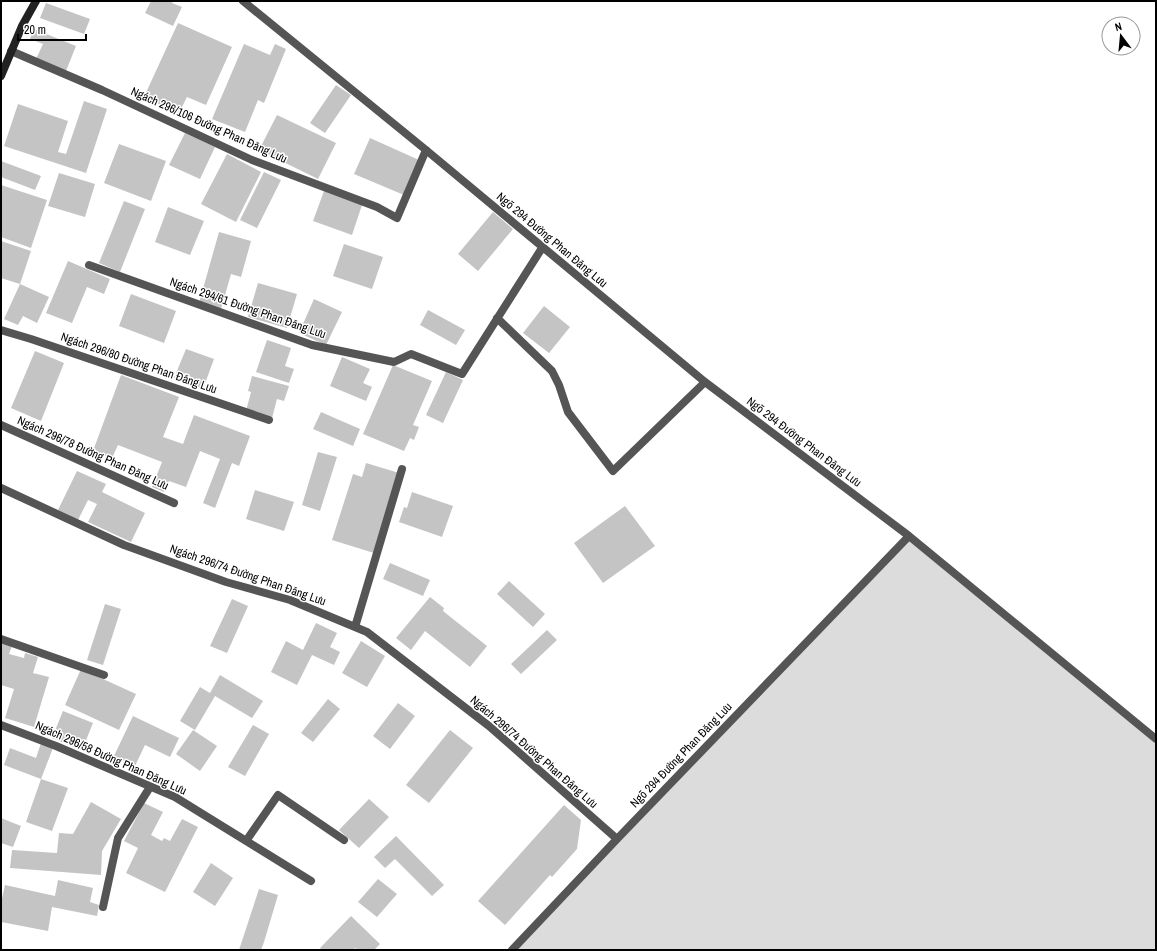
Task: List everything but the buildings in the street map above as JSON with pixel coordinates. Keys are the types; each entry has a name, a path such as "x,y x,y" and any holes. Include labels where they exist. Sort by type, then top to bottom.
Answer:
{"street":[{"path":"1,76 22,26 36,1"},
{"name":"Ngõ 294 Đường Phan Đăng Lưu","path":"243,1 426,150 705,382 909,536 512,950"},
{"name":"Ngách 296/106 Đường Phan Đăng Lưu","path":"11,51 102,90 252,160 377,207 397,218 426,150"},
{"name":"Ngách 294/61 Đường Phan Đăng Lưu","path":"89,265 312,345 394,362 411,354 462,374 542,248"},
{"path":"497,318 552,371 568,412 613,471 705,382"},
{"name":"Ngách 296/80 Đường Phan Đăng Lưu","path":"1,330 269,420"},
{"name":"Ngách 296/78 Đường Phan Đăng Lưu","path":"1,425 174,503"},
{"path":"356,627 402,469"},
{"name":"Ngách 296/74 Đường Phan Đăng Lưu","path":"1,488 124,545 226,582 290,600 367,632 489,726 617,839"},
{"path":"909,536 1156,739"},
{"path":"1,639 104,675"},
{"name":"Ngách 296/58 Đường Phan Đăng Lưu","path":"1,724 56,746 174,798 311,881"},
{"path":"103,907 118,838 150,787"},
{"path":"246,841 278,795 344,840"}],"shaded area":[{"path":"909,536 1156,739 1156,950 512,950"}]}
